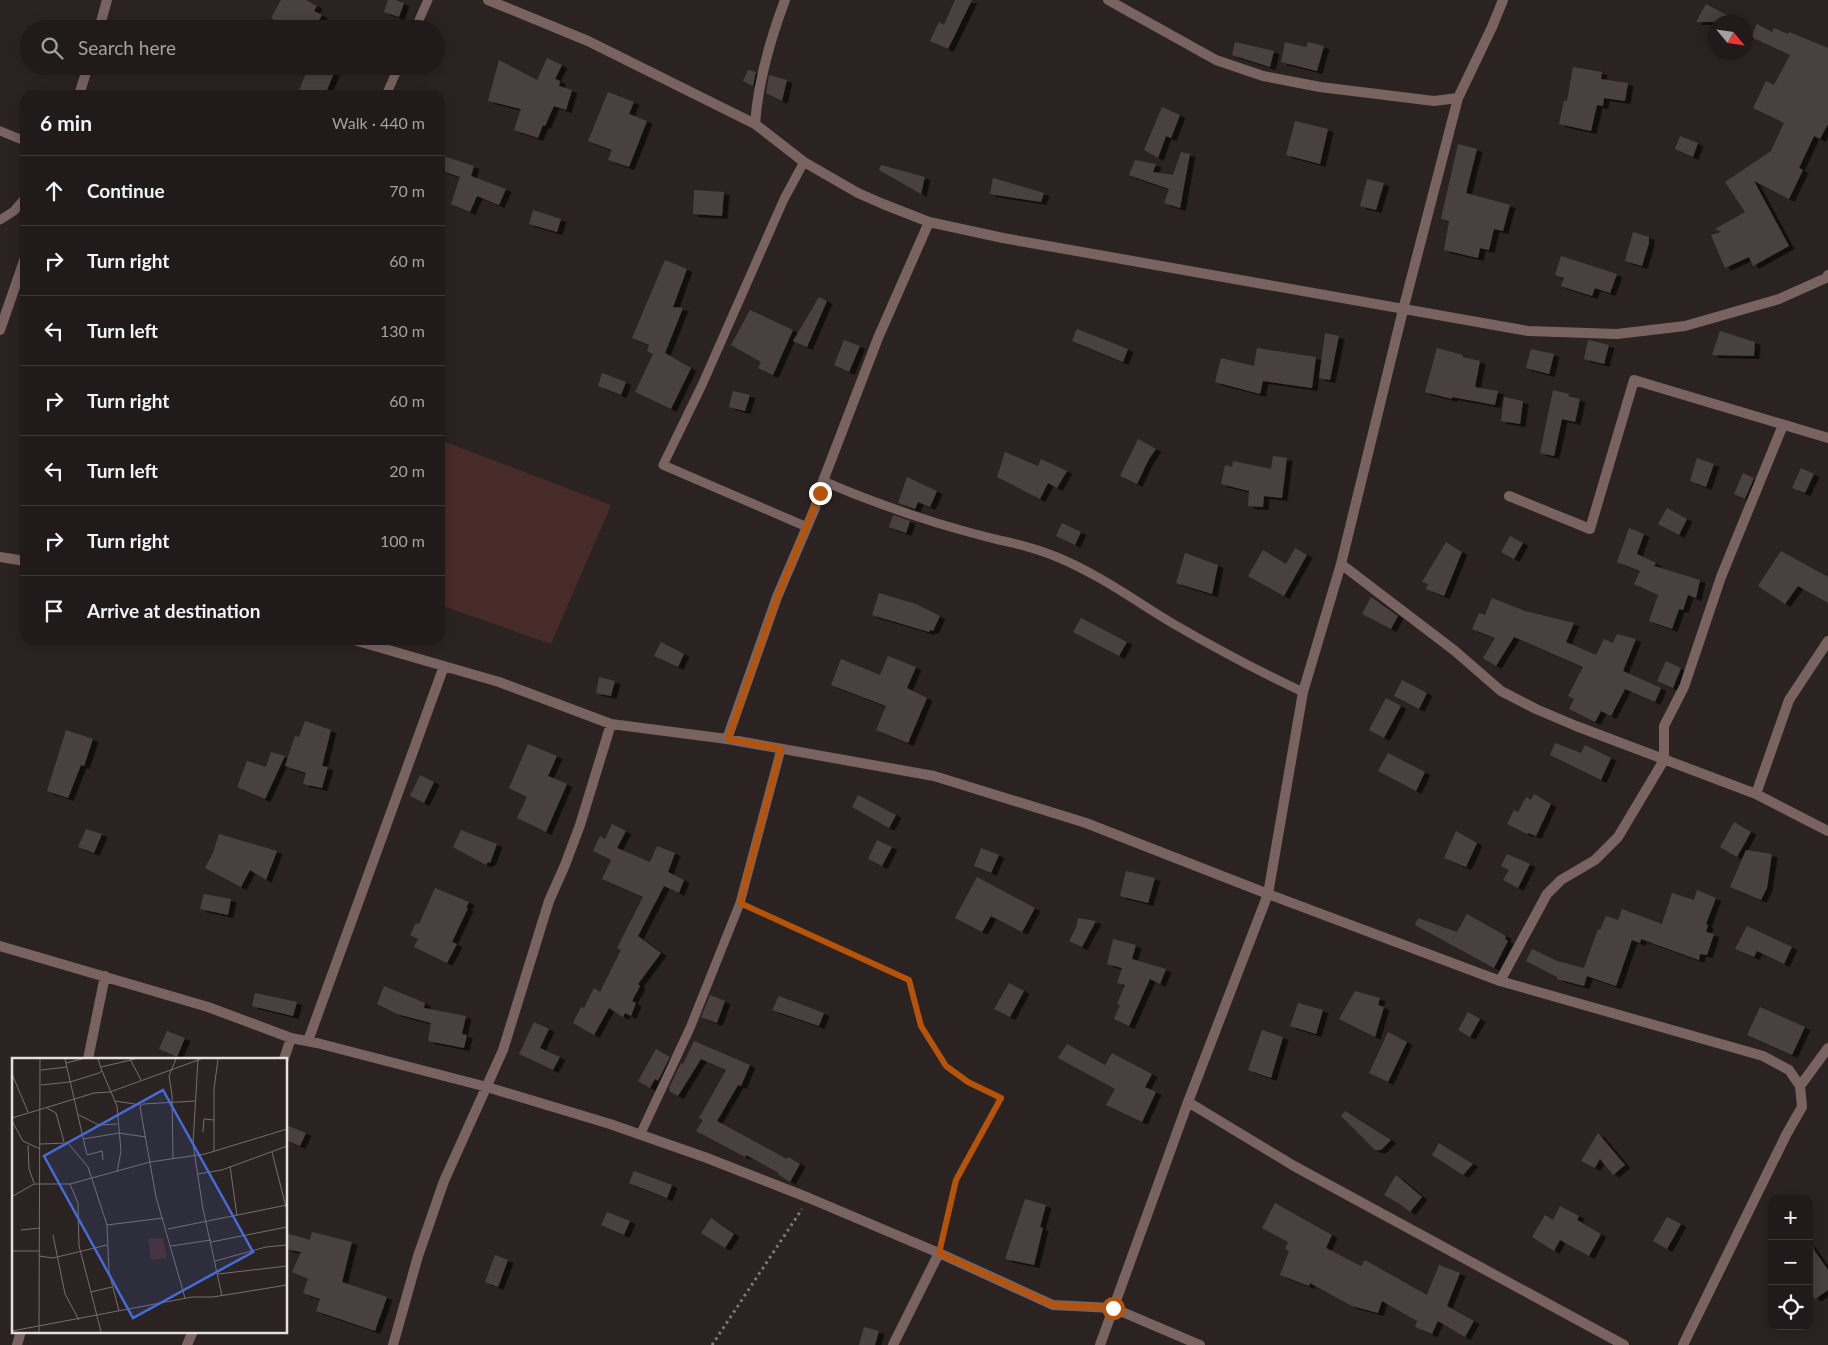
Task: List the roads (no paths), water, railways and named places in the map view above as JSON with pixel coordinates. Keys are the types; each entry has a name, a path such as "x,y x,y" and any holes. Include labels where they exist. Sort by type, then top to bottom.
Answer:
{"street":[{"path":"101,20 107,0"},
{"path":"488,0 588,41 755,124 804,162 858,193 929,222 1021,242 1528,332 1617,334 1675,327 1779,299 1826,278 1828,275"},
{"path":"755,124 757,100 772,38 785,0"},
{"path":"1108,0 1216,60 1263,76 1320,87 1434,101 1458,98"},
{"path":"1100,1345 1188,1102 1268,894 1303,692 1341,564 1403,310 1458,98 1504,0"},
{"path":"81,90 86,75"},
{"path":"728,739 777,598 815,508 823,481 878,338 929,222"},
{"path":"0,330 20,272"},
{"path":"1509,496 1590,529 1634,380 1828,438"},
{"path":"1500,981 1547,894 1561,880 1595,860 1613,843 1629,820 1664,760 1664,726 1684,687 1721,578 1783,425"},
{"path":"0,557 20,560"},
{"path":"1341,564 1455,651 1501,690 1536,709 1756,794 1828,830"},
{"path":"1756,794 1789,700 1828,641"},
{"path":"371,645 499,682 611,724 728,739 934,776 1086,823 1500,981 1763,1056 1789,1070 1800,1086 1802,1107 1683,1345"},
{"path":"308,1041 444,666"},
{"path":"393,1345 418,1256 444,1181 503,1050 549,902 566,864 580,825 611,724"},
{"path":"0,946 208,1007 291,1038 487,1087 640,1135 707,1158 809,1198 939,1253 1053,1305 1113,1308 1200,1345"},
{"path":"88,1058 105,976"},
{"path":"284,1058 291,1038"},
{"path":"1800,1086 1828,1048"},
{"path":"1188,1102 1294,1166 1624,1345"},
{"path":"892,1345 939,1253"},
{"path":"18,1345 21,1332"},
{"path":"187,1345 193,1332"}],"lane":[{"path":"419,20 428,0"},
{"path":"388,90 395,75"},
{"path":"0,132 20,139"},
{"path":"804,162 784,199 706,377 663,465 807,526"},
{"path":"0,220 14,211 20,204"},
{"path":"823,481 870,501 936,523 999,540 1023,544 1057,557 1098,576 1173,624 1217,649 1303,692"},
{"path":"640,1135 690,1028 740,903 781,749"}]}
